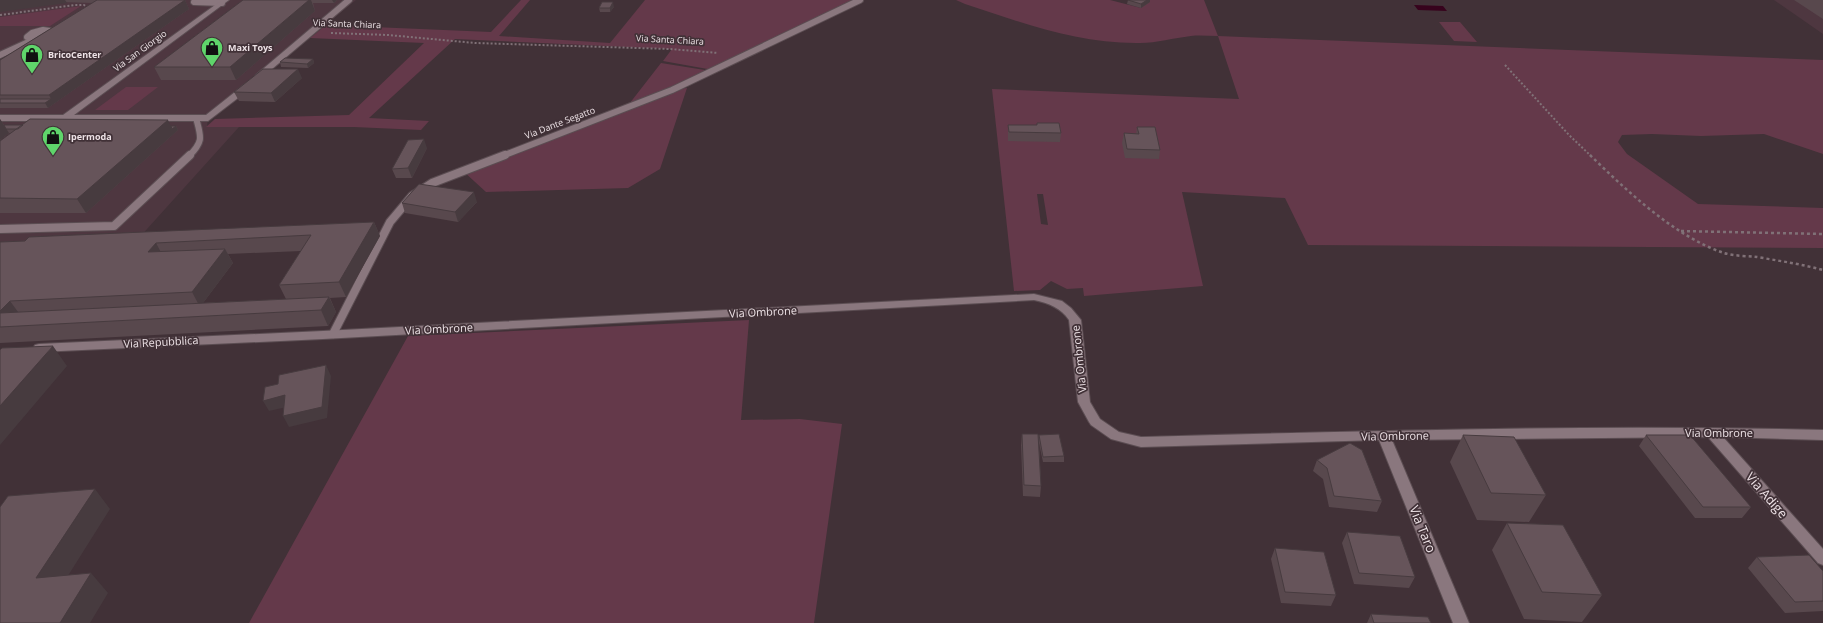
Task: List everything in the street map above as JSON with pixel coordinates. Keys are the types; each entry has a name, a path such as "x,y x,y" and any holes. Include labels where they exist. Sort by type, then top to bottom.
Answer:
{"street":[{"name":"Via San Giorgio","path":"65,118 224,1"},
{"name":"Via Santa Chiara","path":"0,118 208,118 249,84"},
{"name":"Via Ombrone","path":"328,334 1034,297 1062,304 1070,311 1075,320 1084,402 1094,422 1115,436 1141,442 1384,436 1711,432 1823,435"},
{"name":"Via Repubblica","path":"30,348 328,334"},
{"name":"Via Adige","path":"1711,432 1823,558"},
{"name":"Via Taro","path":"1384,436 1461,623"}],"lane":[{"path":"195,0 194,2 224,1"},
{"path":"309,32 349,0"},
{"name":"Via Dante Segatto","path":"328,334 390,222 412,196 432,183 672,90 860,0"},
{"path":"6,51 58,28"},
{"path":"28,38 28,35 37,31 50,31"},
{"name":"Via Santa Chiara","path":"249,84 309,32"},
{"path":"0,55 16,43 28,38 36,38"},
{"path":"0,229 114,226 198,146 201,139 196,118"}],"path":[{"path":"0,15 75,5 84,5 88,9"},
{"name":"Via Santa Chiara","path":"309,32 388,35 476,43 670,49 723,53"},
{"path":"1505,65 1569,135 1622,186 1680,231 1725,253 1797,263 1823,270"},
{"path":"1680,231 1823,234"}],"shaded area":[{"path":"0,0 356,0 317,32 309,32 208,118 207,127 239,127 138,239 0,244"},
{"path":"521,0 530,0 499,36 610,43 645,0 855,0 713,70 663,61 672,49 455,39 369,118 429,121 421,130 354,127 206,127 215,119 349,115 424,43 310,38 326,25 491,32"},
{"path":"956,0 1110,0 1141,8 1143,0 1204,0 1218,36 1194,36 1140,43 1095,40 1029,25"},
{"path":"1774,0 1823,0 1823,34"},
{"path":"1414,5 1443,6 1447,11 1418,10"},
{"path":"81,6 50,26 0,26 0,17"},
{"path":"1439,22 1460,22 1477,42 1454,41"},
{"path":"1218,36 1823,60 1823,154 1764,134 1701,136 1652,134 1622,135 1618,142 1627,154 1698,204 1823,208 1823,248 1308,245 1285,198 1182,192 1203,286 1084,296 1083,288 1067,289 1051,281 1040,290 1014,291 992,89 1239,99","holes":["1037,194 1043,194 1048,225 1041,224"]},
{"path":"661,63 711,71 675,89 687,88 660,169 628,188 486,192 463,171 626,108"},
{"path":"126,87 158,87 128,110 95,110"},
{"path":"749,320 741,420 800,419 842,424 814,623 249,623 408,336"}],"building":[{"path":"97,0 185,0 49,95 0,95 0,60"},
{"path":"243,0 309,0 230,67 154,67"},
{"path":"1128,0 1147,0 1141,4"},
{"path":"602,2 613,2 610,8 599,8"},
{"path":"285,58 313,59 307,64 280,62"},
{"path":"263,69 298,69 271,93 234,92"},
{"path":"0,99 51,99 45,103 0,103"},
{"path":"30,119 168,120 77,199 0,198 0,141"},
{"path":"1037,123 1059,123 1061,133 1009,132 1008,125 1037,125"},
{"path":"4,125 23,125 18,129 6,129"},
{"path":"1137,127 1155,127 1160,150 1127,149 1124,133 1139,134"},
{"path":"424,139 408,168 392,169 408,140"},
{"path":"419,184 474,192 455,212 402,203"},
{"path":"374,222 339,282 279,285 311,235 156,243 148,252 225,249 192,292 10,301 0,311 0,242 25,241 29,237"},
{"path":"329,297 321,310 0,327 0,313"},
{"path":"53,346 0,406 0,350 2,348"},
{"path":"326,365 322,407 283,416 285,395 263,401 265,387 278,384 279,375"},
{"path":"1022,434 1038,434 1041,486 1024,485"},
{"path":"1059,434 1064,456 1043,457 1039,435"},
{"path":"1463,435 1514,437 1546,495 1491,493"},
{"path":"1646,435 1690,435 1751,507 1703,507"},
{"path":"1350,443 1362,450 1382,501 1334,496 1327,468 1317,460"},
{"path":"95,489 36,578 91,573 60,623 0,623 0,507 8,496"},
{"path":"1507,523 1563,525 1602,595 1542,592"},
{"path":"1347,532 1400,536 1415,577 1359,573"},
{"path":"1275,548 1324,552 1336,595 1285,592"},
{"path":"1809,555 1823,571 1823,601 1795,602 1757,557"},
{"path":"1371,614 1428,617 1431,623 1374,623"}],"place":[{"name":"Maxi Toys","path":"212,68"},
{"name":"BricoCenter","path":"32,74"},
{"name":"Ipermoda","path":"53,156"}]}
